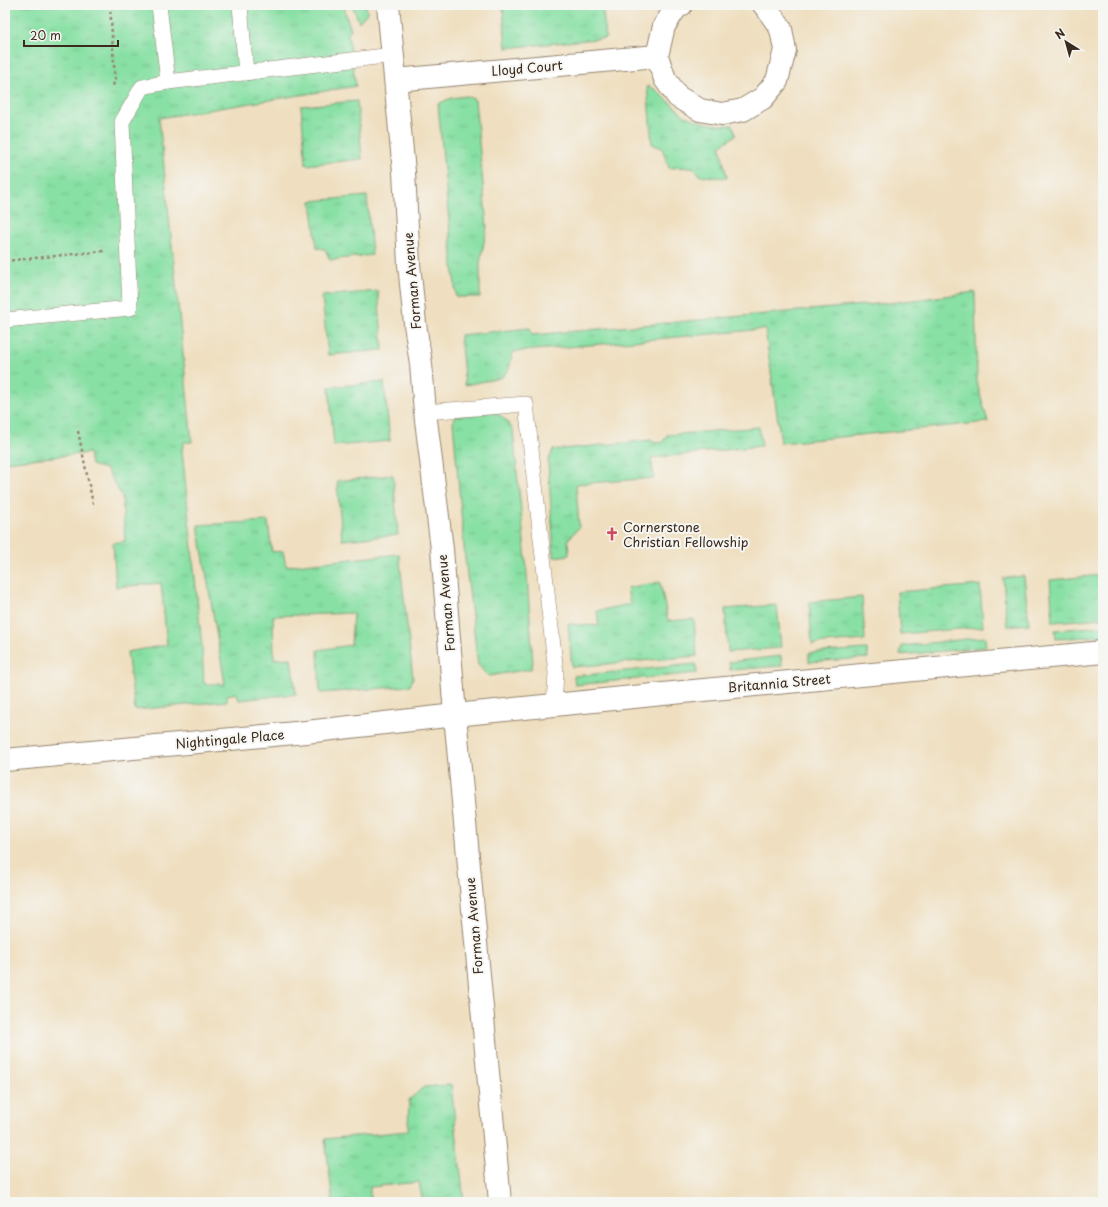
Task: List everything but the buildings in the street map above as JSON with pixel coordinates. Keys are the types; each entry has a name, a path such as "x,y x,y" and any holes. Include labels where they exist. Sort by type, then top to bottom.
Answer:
{"street":[{"name":"Forman Avenue","path":"388,5 404,172 409,264 442,549 455,715 500,1202"},
{"path":"681,5 676,8 664,26 657,56 665,79 678,97 700,110 722,114 743,110 763,98 777,81 784,50 780,29 764,5"},
{"name":"Lloyd Court","path":"396,80 657,56"},
{"name":"Britannia Street","path":"455,715 1103,652"},
{"name":"Nightingale Place","path":"5,760 306,732 455,715"}],"lane":[{"path":"159,5 168,82"},
{"path":"240,5 246,73"},
{"path":"5,320 130,308 122,122 142,87 168,82 393,55"},
{"path":"425,412 526,404 556,673 554,705"}],"path":[{"path":"110,5 115,79 110,92"},
{"path":"5,262 109,251"},
{"path":"78,431 94,504"}],"green space":[{"path":"5,5 344,5 351,30 348,33 356,86 159,118 192,442 184,442 182,450 202,647 204,684 225,684 198,525 268,521 272,552 283,551 286,566 399,554 413,678 410,686 320,693 318,650 351,645 353,613 273,616 274,659 291,658 296,694 239,700 237,693 227,695 227,701 135,710 127,652 167,645 161,583 116,587 113,543 125,541 122,496 106,469 91,465 89,453 5,462"},
{"path":"352,5 366,5 367,13 359,22"},
{"path":"504,5 602,5 606,38 506,48"},
{"path":"647,86 656,90 685,116 716,125 733,125 736,135 720,146 727,178 701,176 693,167 669,168 662,148 652,144"},
{"path":"467,96 475,100 487,227 480,263 480,297 456,297 438,104 451,98"},
{"path":"357,101 362,159 306,165 301,106"},
{"path":"367,196 372,255 330,260 325,249 317,248 311,201"},
{"path":"378,291 383,350 328,355 322,296"},
{"path":"975,292 977,383 988,422 781,443 765,329 513,352 509,369 501,378 465,385 460,335 530,328 532,335 898,302"},
{"path":"384,382 390,441 334,446 329,387"},
{"path":"496,412 506,420 513,430 526,561 533,663 531,669 488,676 478,665 465,558 453,422 455,417"},
{"path":"759,427 762,446 651,458 654,478 576,484 579,527 568,540 569,555 554,557 548,461 553,450 651,440 655,443 663,442 667,435"},
{"path":"393,475 398,535 342,540 337,481"},
{"path":"1103,575 1103,618 1053,622 1050,580"},
{"path":"1024,576 1029,624 1007,626 1003,578"},
{"path":"660,582 668,621 694,619 697,656 572,667 568,624 599,626 597,611 630,604 627,588"},
{"path":"980,585 983,627 900,634 897,592"},
{"path":"862,597 865,640 812,644 809,602"},
{"path":"777,605 781,648 728,652 725,609"},
{"path":"1103,626 1103,636 1056,639 1055,630"},
{"path":"985,637 986,647 900,655 902,646"},
{"path":"867,649 868,658 809,662 809,653"},
{"path":"781,656 782,666 730,670 729,662"},
{"path":"696,664 697,673 575,685 574,676"},
{"path":"451,1085 464,1202 446,1202 445,1199 422,1199 419,1182 370,1187 370,1200 333,1202 325,1139 408,1131 409,1100 424,1087"}],"place":[{"name":"Cornerstone Christian Fellowship","path":"612,534"}]}
